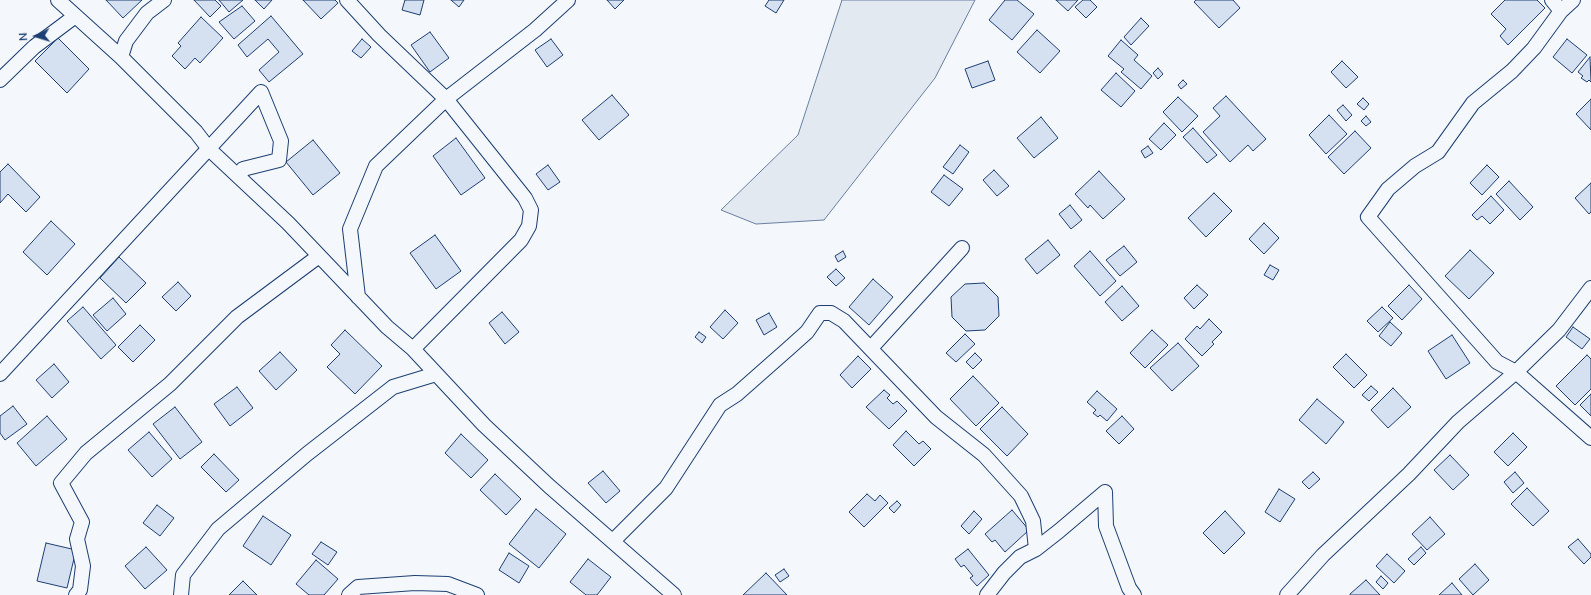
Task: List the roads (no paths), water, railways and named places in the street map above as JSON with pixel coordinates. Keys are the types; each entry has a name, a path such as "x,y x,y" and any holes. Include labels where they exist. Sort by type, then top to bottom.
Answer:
{"street":[{"path":"58,0 74,17 122,57 196,132 209,149 288,223 387,327 413,349 489,430 549,486 674,595"},
{"path":"122,57 126,42 135,29 147,13 164,0"},
{"path":"347,0 379,35 446,99 526,198 531,210 529,226 521,240 413,349"},
{"path":"358,296 350,229 376,166 446,99 535,30 568,0"},
{"path":"1573,0 1556,5 1534,48 1512,71 1473,103 1438,152 1414,166 1388,189 1368,217 1497,362 1516,372 1591,438"},
{"path":"0,80 34,47 74,17"},
{"path":"0,374 261,92 281,142 279,160 243,169 239,177"},
{"path":"871,348 962,248"},
{"path":"76,595 80,590 83,566 77,539 82,522 61,483 86,453 170,384 237,317 319,256"},
{"path":"1287,595 1323,555 1409,474 1458,422 1516,372 1559,330 1591,288"},
{"path":"613,541 666,488 720,405 737,394 808,332 820,313 831,313 844,321 936,417 984,455 1021,496 1034,521 1036,549"},
{"path":"181,595 183,575 218,529 308,454 393,387 436,374"},
{"path":"987,595 1004,573 1020,557 1036,549 1105,492 1106,526 1129,588 1134,595"},
{"path":"349,595 358,587 415,583 448,584 477,595"}]}
